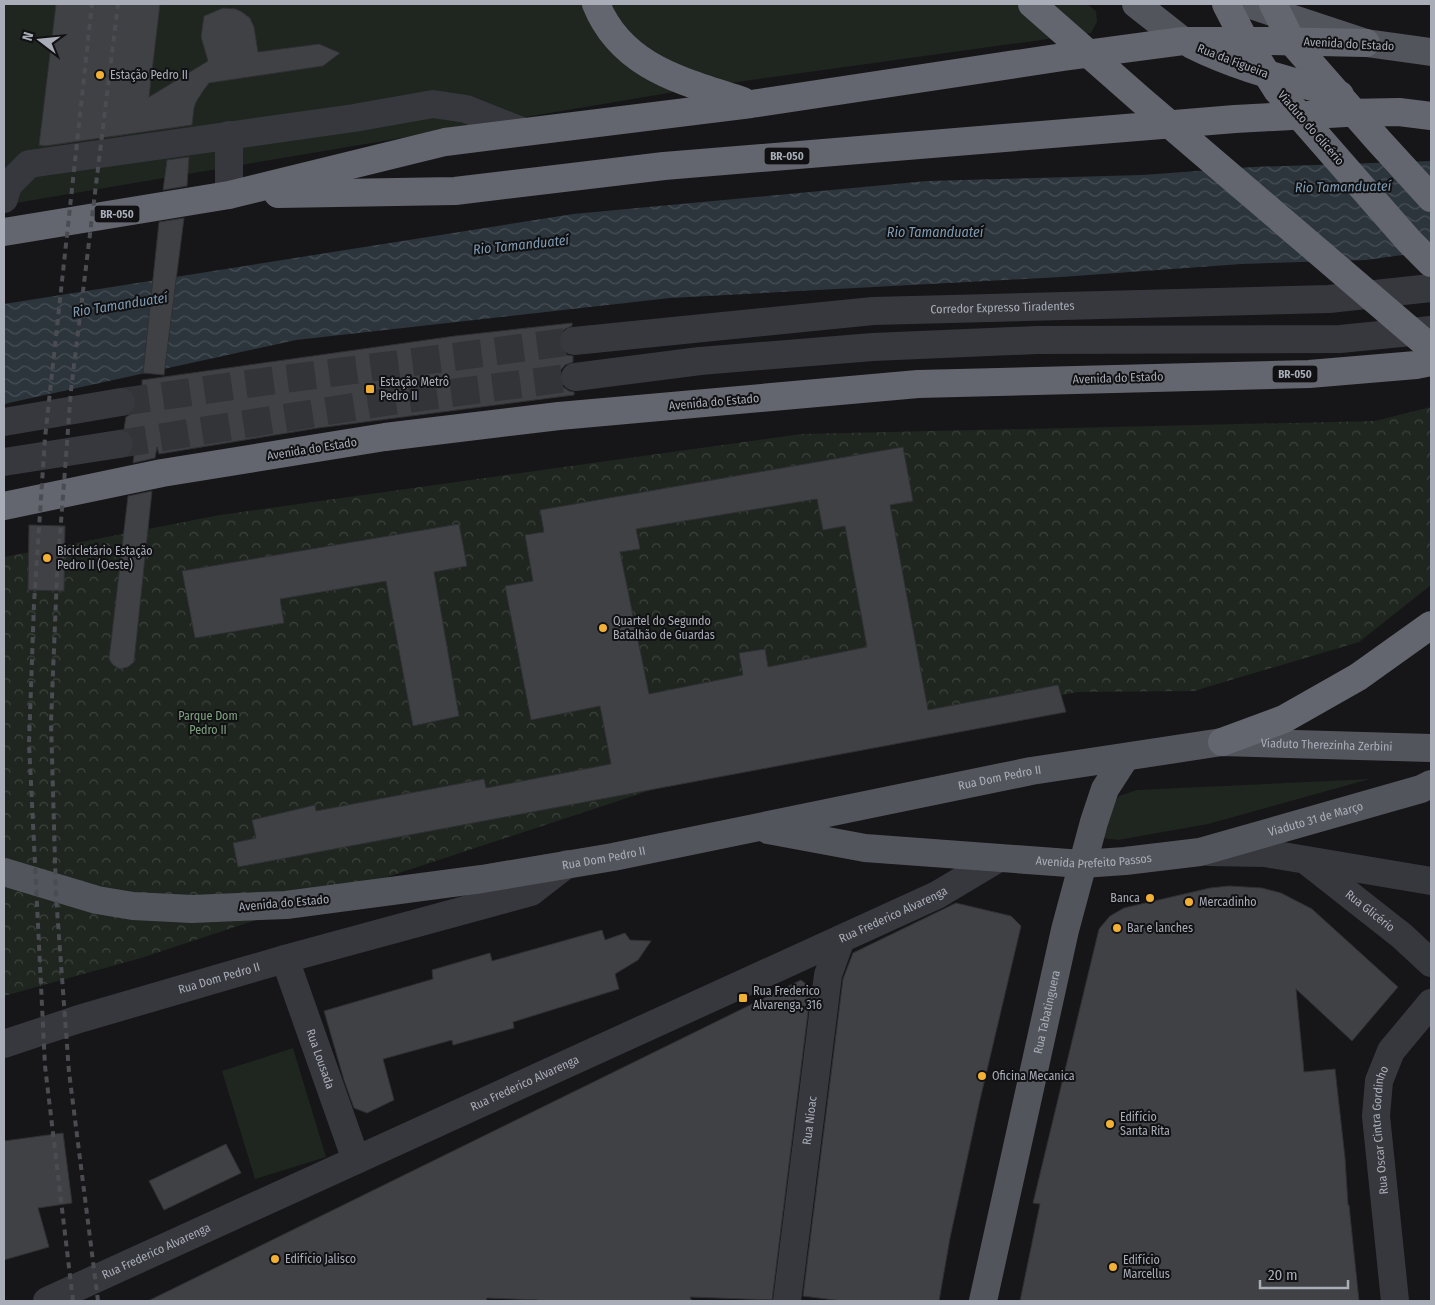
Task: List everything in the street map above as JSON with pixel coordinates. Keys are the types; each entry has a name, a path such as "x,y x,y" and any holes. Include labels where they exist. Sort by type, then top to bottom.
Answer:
{"highway":[{"path":"596,4 600,15 618,40 632,54 652,68 750,104"},
{"path":"1032,4 1431,348"},
{"name":"Viaduto do Glicério","path":"1226,4 1241,33 1278,90 1431,264"},
{"path":"1273,4 1292,42 1431,198"},
{"name":"Avenida do Estado","path":"4,232 229,195 445,142 750,104 1183,41 1366,43"},
{"name":"Rua da Figueira","path":"1183,41 1248,69 1399,112"},
{"name":"Avenida do Estado","path":"229,195 455,191 664,166 1235,119 1399,112 1431,116"},
{"name":"Avenida do Estado","path":"4,506 162,474 384,437 559,416 918,384 1309,374 1416,365 1431,362"},
{"path":"1222,742 1284,719 1358,677 1431,625"}],"main road":[{"name":"Rua da Figueira","path":"1136,4 1183,41"},
{"path":"1248,4 1366,43"},
{"name":"Avenida do Estado","path":"1366,43 1431,52"},
{"name":"Viaduto Therezinha Zerbini","path":"1222,742 1431,748"},
{"name":"Rua Dom Pedro II","path":"567,864 613,857 1031,771 1222,742"},
{"name":"Rua Tabatinguera","path":"983,1301 1065,930 1082,864 1105,789 1125,758"},
{"name":"Viaduto 31 de Março","path":"1200,852 1421,789 1431,784"},
{"name":"Avenida Prefeito Passos","path":"754,828 865,848 1082,864 1200,852"},
{"name":"Avenida do Estado","path":"4,872 97,900 133,906 192,909 286,905 482,879 567,864"}],"street":[{"path":"4,199 8,186 29,164 354,118 433,104 466,109 524,132"},
{"path":"229,135 229,195"},
{"name":"Corredor Expresso Tiradentes","path":"574,341 873,311 1329,299 1431,288"},
{"path":"575,377 700,361 873,347 1037,340 1340,339 1431,330"},
{"path":"4,422 121,402"},
{"path":"4,462 119,444"},
{"name":"Avenida Prefeito Passos","path":"1200,852 1265,854 1431,881"},
{"name":"Rua Frederico Alvarenga","path":"47,1301 937,895 998,858"},
{"name":"Rua Glicério","path":"1307,861 1402,936 1431,963"},
{"name":"Rua Dom Pedro II","path":"4,1044 79,1019 285,959 531,892 567,864"},
{"name":"Rua Nioac","path":"786,1301 828,975 841,939"},
{"name":"Rua Lousada","path":"285,959 356,1160"},
{"name":"Rua Oscar Cintra Gordinho","path":"1395,1301 1376,1116 1379,1081 1392,1051 1431,1003"}],"green space":[{"path":"4,4 1087,4 1096,11 1097,22 1091,33 716,85 4,205"},
{"name":"Parque Dom Pedro II","path":"1431,407 1431,585 1359,642 1194,691 1077,692 727,765 141,958 4,996 4,557 220,515 801,434 1375,421"},
{"path":"1370,779 1208,824 1118,840 1102,838 1109,809 1119,796 1137,790"},
{"path":"293,1048 326,1157 255,1179 222,1071"}],"water":[{"name":"Rio Tamanduateí","path":"1431,161 1431,251 1366,260 1241,264 1061,277 670,298 296,340 4,404 4,304 573,214 927,181 1142,175 1253,167"}],"building":[{"name":"Estação Pedro II","path":"56,4 160,4 149,97 208,61 201,37 204,16 223,8 236,9 250,18 254,27 258,52 319,44 340,53 323,66 209,83 196,102 192,125 45,146 39,145"},
{"path":"189,157 187,186 163,190 167,160"},
{"path":"184,218 164,375 143,373 159,222"},
{"path":"572,323 572,326 560,334 558,342 567,355 573,356 573,362 565,365 560,371 560,378 563,387 574,392 574,395 318,428 159,454 157,447 155,458 133,463 134,441 131,434 124,429 126,417 136,407 136,399 130,390 142,388 142,380 455,336"},
{"path":"903,447 913,501 890,505 928,710 1058,685 1066,712 238,867 233,843 256,838 252,820 315,805 316,811 484,779 486,788 611,764 600,706 531,720 505,586 533,581 525,535 544,532 540,510","holes":["817,499 823,530 845,526 867,647 768,667 765,649 739,653 743,675 649,694 620,552 640,549 636,529"]},
{"path":"152,491 134,662 128,667 120,669 113,665 109,659 128,496"},
{"path":"459,524 467,566 434,572 459,716 413,726 386,581 280,599 284,623 195,638 182,571"},
{"name":"Bicicletário Estação Pedro II (Oeste)","path":"29,525 65,526 64,591 28,590"},
{"path":"1229,886 1262,888 1281,893 1312,909 1398,987 1352,1041 1296,989 1304,1072 1335,1069 1359,1301 1020,1301 1040,1204 1033,1203 1099,929 1110,916 1124,908 1210,888"},
{"path":"956,903 1011,916 1021,926 979,1104 950,1238 939,1301 842,1301 803,1296 843,979 853,953"},
{"path":"602,930 605,940 625,933 630,940 651,941 638,960 615,974 619,989 513,1022 514,1028 453,1045 452,1040 383,1059 394,1100 367,1113 354,1108 324,1011 433,979 432,970 490,953 492,961"},
{"path":"801,980 811,988 772,1300 690,1297 692,1301 538,1301 487,1298 486,1301 148,1301"},
{"path":"63,1133 72,1203 38,1208 49,1247 4,1260 4,1141"},
{"path":"226,1144 241,1173 164,1210 149,1181"}],"tunnel":[{"path":"121,402 574,341"},
{"path":"119,444 398,400 575,377"}],"railway":[{"path":"73,1301 45,1066 29,743 34,604 45,438 92,4"},
{"path":"98,1301 69,1072 56,896 51,722 57,575 71,390 118,4"}],"place":[{"name":"Estação Pedro II","path":"100,75"},
{"name":"Estação Metrô Pedro II","path":"370,389"},
{"name":"Bicicletário Estação Pedro II (Oeste)","path":"47,558"},
{"name":"Quartel do Segundo Batalhão de Guardas","path":"603,628"},
{"name":"Banca","path":"1150,898"},
{"name":"Mercadinho","path":"1189,902"},
{"name":"Bar e lanches","path":"1117,928"},
{"name":"Rua Frederico Alvarenga, 316","path":"743,998"},
{"name":"Oficina Mecanica","path":"982,1076"},
{"name":"Edifício Santa Rita","path":"1110,1124"},
{"name":"Edifício Jalisco","path":"275,1259"},
{"name":"Edifício Marcellus","path":"1113,1267"}]}
